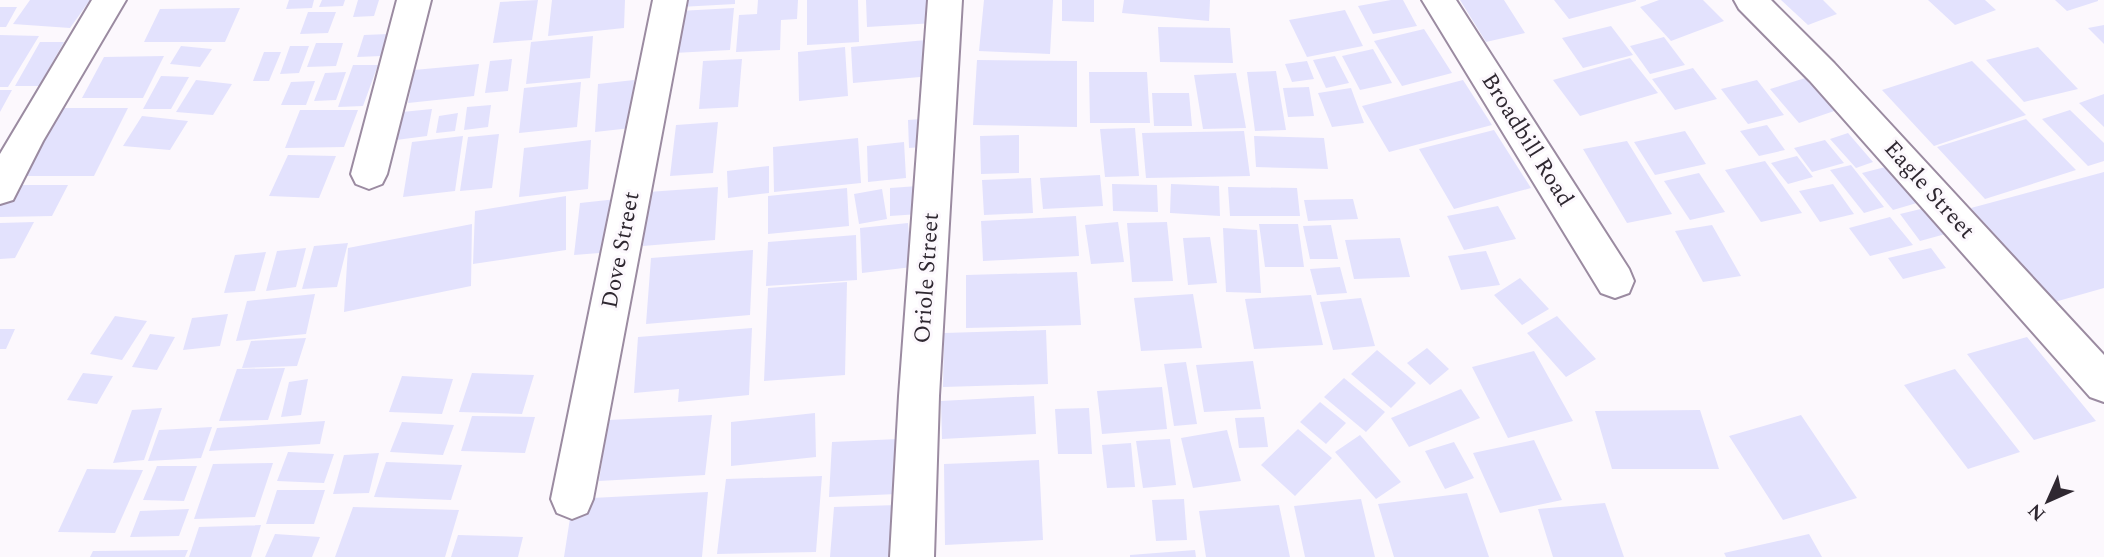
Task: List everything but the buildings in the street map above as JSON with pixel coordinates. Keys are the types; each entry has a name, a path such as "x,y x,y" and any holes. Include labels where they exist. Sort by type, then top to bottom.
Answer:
{"street":[{"path":"0,189 29,133 109,0"},
{"path":"369,174 414,0"},
{"name":"Dove Street","path":"572,499 670,0"},
{"name":"Oriole Street","path":"912,557 919,396 946,0"},
{"name":"Broadbill Road","path":"1438,0 1615,281"},
{"name":"Eagle Street","path":"1751,0 1822,72 2104,384"}]}
